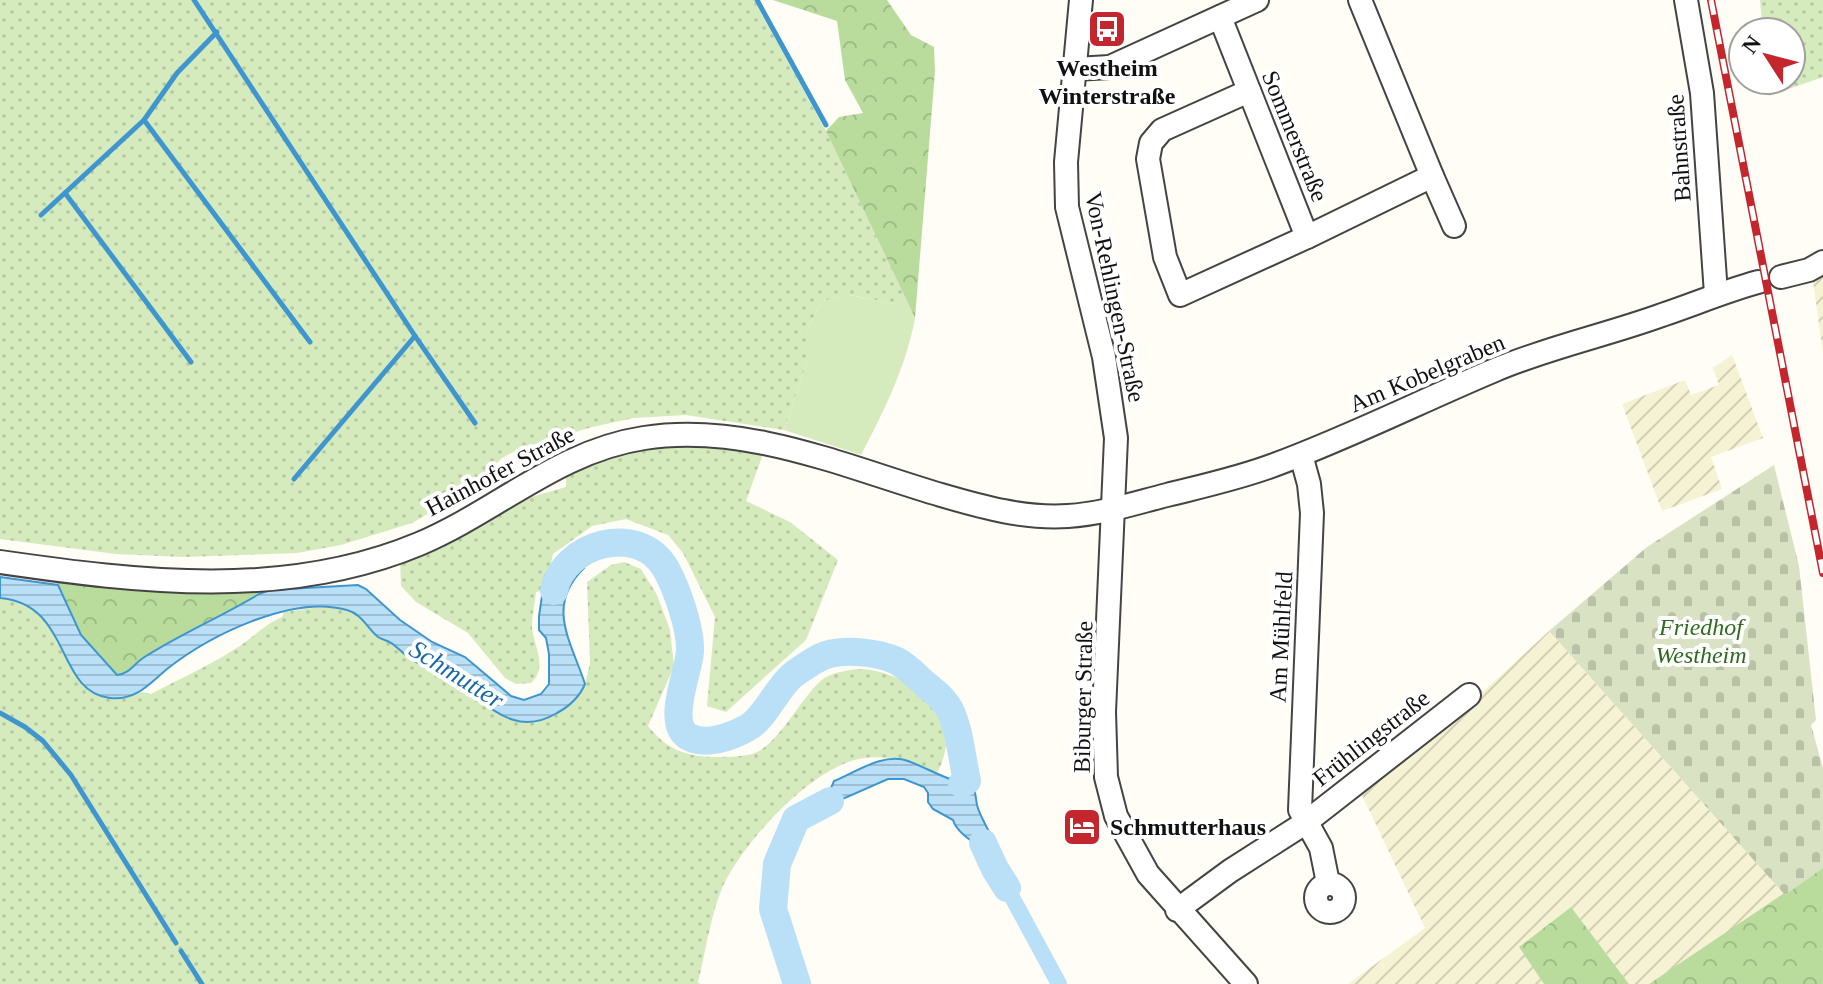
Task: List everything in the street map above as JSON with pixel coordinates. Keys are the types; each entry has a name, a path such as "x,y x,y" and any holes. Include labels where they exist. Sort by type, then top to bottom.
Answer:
{"street":[{"name":"Von-Rehlingen-Straße","path":"1081,0 1066,162 1067,207 1099,334 1112,401 1116,438 1115,508"},
{"path":"1075,69 1110,67 1257,0"},
{"path":"1360,0 1454,226"},
{"name":"Bahnstraße","path":"1686,0 1702,93 1716,294"},
{"name":"Sommerstraße","path":"1220,17 1307,237 1432,176"},
{"path":"1249,91 1162,130 1151,143 1148,159 1168,269 1180,295 1307,237"},
{"path":"1781,277 1809,270 1823,262"},
{"name":"Am Kobelgraben","path":"1115,508 1269,467 1501,367 1758,282"},
{"name":"Hainhofer Straße","path":"0,562 181,583 275,579 357,566 420,543 469,519 575,457 626,441 679,434 732,437 789,450 1009,512 1059,516 1115,508"},
{"name":"Am Mühlfeld","path":"1301,455 1309,484 1312,513 1299,800 1305,823"},
{"name":"Biburger Straße","path":"1115,508 1104,712 1110,801 1121,830 1148,874 1246,984"},
{"name":"Frühlingstraße","path":"1177,910 1230,871 1305,823 1469,695"},
{"path":"1305,823 1321,848 1328,883"}],"shaded area":[{"path":"1823,274 1823,354 1813,281"},
{"path":"1732,355 1763,438 1711,457 1722,489 1662,511 1622,404 1685,380 1691,395 1719,385 1713,368"},
{"path":"1549,631 1785,895 1649,984 1629,984 1571,907 1520,947 1544,984 1348,984 1425,928 1358,787 1477,697"}],"green space":[{"path":"0,0 754,0 826,131 915,318 900,305 850,295 822,301 807,330 807,362 784,430 686,415 634,418 592,427 519,449 502,458 472,488 412,523 341,545 297,553 183,557 116,554 0,539"},
{"path":"773,0 887,0 911,35 934,47 935,71 915,318 826,131 839,117 863,113 845,80 837,21"},
{"path":"1760,0 1823,0 1823,77 1807,83 1807,16 1762,16"},
{"path":"849,295 901,305 915,318 900,371 861,455 784,430 807,362 807,330 822,301"},
{"path":"722,444 763,454 746,501 790,522 838,560 806,640 726,712 707,706 715,617 683,553 668,535 626,519 592,526 553,554 541,591 536,592 532,626 539,669 531,683 516,684 505,678 468,633 416,602 401,586 400,560 527,490 531,497 566,487 566,468 632,447"},
{"name":"Friedhof Westheim","path":"1774,465 1799,566 1816,720 1811,725 1823,768 1823,868 1785,895 1549,631 1647,547"},
{"path":"624,562 641,569 657,595 670,630 674,666 648,726 675,749 710,757 752,754 771,742 823,679 848,670 872,670 910,684 938,705 946,722 947,740 936,775 911,763 893,759 875,757 845,763 803,789 764,827 723,886 711,921 700,984 0,984 0,598 25,603 37,611 47,620 57,643 127,697 142,692 151,694 215,661 282,617 284,612 337,607 351,611 371,626 377,636 394,644 426,669 450,680 483,705 516,721 585,684 590,663 587,582 611,565"},
{"path":"56,581 257,587 259,594 117,675 81,635"},
{"path":"1823,867 1823,984 1649,984"},
{"path":"1571,907 1629,984 1544,984 1519,947"}],"water":[{"path":"561,556 584,568 572,582 563,610 568,638 585,684 577,697 562,710 541,720 526,722 500,714 450,680 414,661 378,637 352,612 325,607 302,608 252,621 185,656 135,694 110,698 92,692 80,681 40,615 23,604 0,598 0,577 58,585 81,635 117,675 128,671 171,641 259,594 270,590 358,585 400,620 432,642 465,657 511,696 524,700 541,694 549,684 549,654 546,638 539,630 539,616 545,576"},
{"path":"960,751 964,751 969,762 977,805 994,844 1000,876 983,860 980,847 960,832 953,820 933,809 924,787 904,779 888,779 840,800 829,815 809,824 796,819 828,795 834,781 870,764 899,759 950,779 957,771 953,765"},
{"path":"774,917 797,952 809,984 787,984 785,981 771,927"}],"waterway":[{"path":"194,0 475,423"},
{"path":"757,0 826,125"},
{"path":"41,215 144,120 177,73 217,32"},
{"path":"144,120 310,342"},
{"path":"65,193 191,362"},
{"path":"294,479 415,336"},
{"name":"Schmutter","path":"554,591 560,575 571,561 603,544 621,542 654,554 670,577 686,621 690,651 680,697 679,721 682,730 695,740 718,739 747,728 760,718 794,674 822,656 862,652 897,661 936,693 950,710 967,781 962,784"},
{"path":"0,713 43,741 71,775 176,943"},
{"name":"Schmutter","path":"797,984 773,909 777,864 796,819 830,801"},
{"name":"Schmutter","path":"983,843 1007,888"},
{"name":"Schmutter","path":"1007,888 1059,984"},
{"path":"181,951 202,984"}],"railway":[{"path":"1711,0 1823,573"}],"place":[{"name":"Westheim Winterstraße","path":"1107,29"},
{"name":"Schmutterhaus","path":"1082,827"}]}
